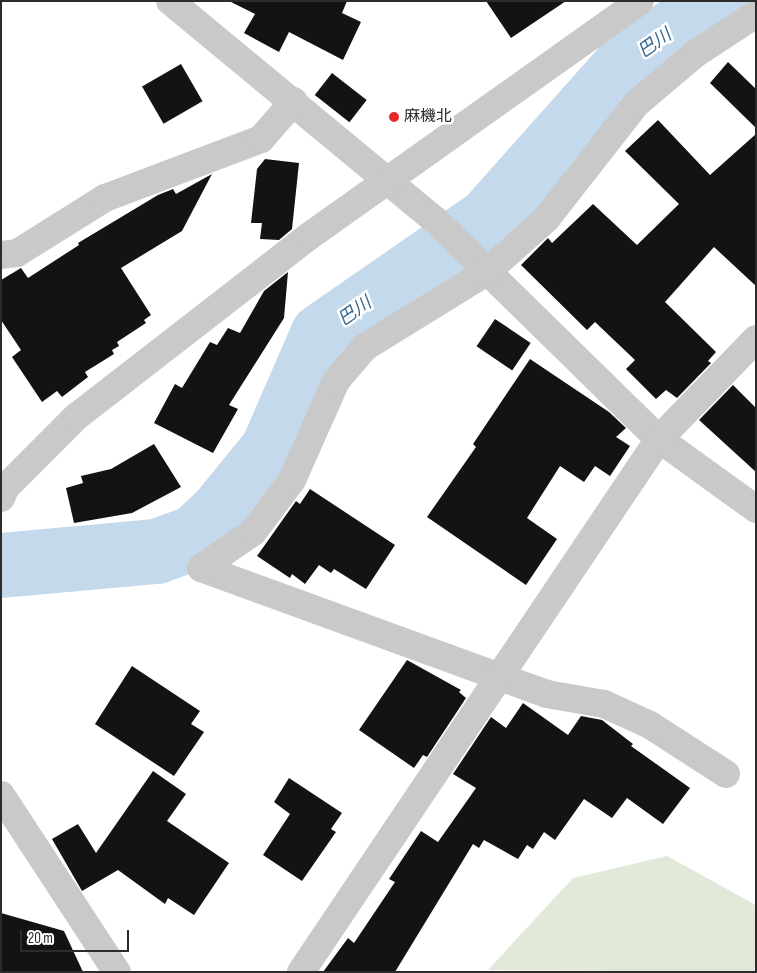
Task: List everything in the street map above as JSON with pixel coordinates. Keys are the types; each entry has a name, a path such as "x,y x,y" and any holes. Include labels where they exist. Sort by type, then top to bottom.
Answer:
{"street":[{"path":"170,1 294,101 435,220 659,439 756,509"},
{"path":"1,498 6,487 76,417 387,179 640,1"},
{"path":"726,774 650,725 604,704 547,694 201,568 253,532 292,480 336,381 365,347 488,271 547,218 637,103 695,54 756,14"},
{"path":"1,255 17,253 105,198 261,139 294,101"},
{"path":"301,972 659,439 756,339"},
{"path":"1,795 117,972"}],"green space":[{"path":"667,856 756,905 756,972 488,970 573,878"}],"building":[{"path":"229,1 347,1 342,13 361,22 343,60 289,32 279,52 244,33 255,14"},
{"path":"486,1 566,1 511,38"},
{"path":"728,62 756,89 756,128 710,83"},
{"path":"181,64 202,101 164,124 142,86"},
{"path":"332,73 367,100 349,122 315,95"},
{"path":"658,120 710,175 756,134 756,286 714,247 665,302 716,352 708,361 711,363 677,398 666,390 656,399 626,369 635,360 595,322 587,330 521,265 548,238 552,243 593,204 637,245 679,204 625,151"},
{"path":"265,159 299,163 292,229 279,240 260,239 262,223 251,223 257,169"},
{"path":"212,174 182,231 121,268 151,315 144,320 146,323 117,342 119,346 112,350 114,354 85,372 88,377 62,397 57,391 42,402 12,357 21,350 1,320 1,280 21,268 28,278 79,245 78,243 158,195 173,189 176,194"},
{"path":"288,272 284,318 229,405 238,409 213,453 154,423 175,384 182,388 210,342 217,345 228,328 240,333 264,291"},
{"path":"495,319 531,343 512,370 477,346"},
{"path":"530,359 609,412 626,428 616,437 630,446 610,476 595,466 584,482 560,466 527,518 557,539 526,585 427,517 476,447 473,444"},
{"path":"733,385 756,408 756,472 699,420"},
{"path":"154,444 181,487 132,513 74,523 66,488 83,483 81,476 111,469"},
{"path":"310,489 395,545 366,589 334,569 331,573 319,565 305,584 292,574 290,578 257,556 296,501 300,504"},
{"path":"407,660 461,690 459,692 466,698 427,757 423,755 414,768 359,730"},
{"path":"132,666 200,711 191,724 204,732 174,776 95,724"},
{"path":"523,703 568,735 581,716 602,720 633,744 631,746 690,788 663,824 627,798 612,818 584,799 555,840 544,832 533,849 527,845 518,859 484,840 479,848 473,844 395,972 323,972 348,938 354,943 395,882 389,879 421,831 438,842 476,788 453,774 491,717 506,728"},
{"path":"153,771 186,794 167,821 229,863 194,915 168,898 165,904 118,870 82,891 52,839 78,824 96,853"},
{"path":"289,778 342,813 331,829 336,832 302,881 263,855 290,814 274,802"},
{"path":"1,913 64,931 83,972 1,972"}],"waterway":[{"name":"巴川","path":"1,565 156,551 195,537 219,515 272,450 322,335 488,220 629,62 717,1"}],"place":[{"name":"麻機北","path":"394,117"}]}
